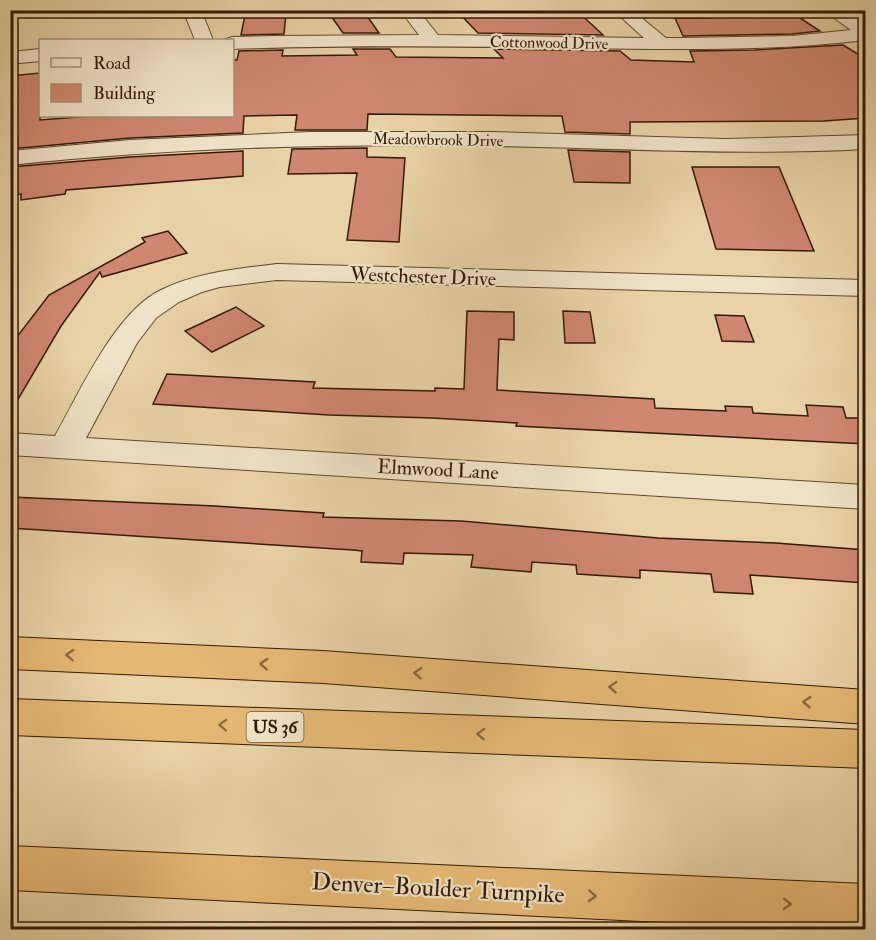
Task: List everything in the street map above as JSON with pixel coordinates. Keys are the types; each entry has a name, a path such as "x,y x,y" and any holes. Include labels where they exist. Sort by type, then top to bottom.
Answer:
{"highway":[{"path":"10,653 323,667 866,707"},
{"name":"US 36","path":"10,717 866,749"},
{"path":"539,737 866,767"},
{"path":"10,850 450,889"},
{"name":"Denver–Boulder Turnpike","path":"10,868 866,908"}],"street":[{"path":"192,10 204,39"},
{"path":"408,10 432,40"},
{"path":"621,10 662,44"},
{"path":"831,10 866,33"},
{"name":"Cottonwood Drive","path":"234,43 432,40 771,44 866,33"},
{"path":"10,57 39,55"},
{"name":"Meadowbrook Drive","path":"10,158 183,143 318,138 754,145 866,142"},
{"name":"Westchester Drive","path":"65,447 124,341 146,312 169,296 219,279 277,272 866,288"},
{"name":"Elmwood Lane","path":"10,444 866,497"}],"building":[{"path":"363,10 379,33 343,33 329,13"},
{"path":"456,10 498,10 504,16 576,10 603,35 478,33"},
{"path":"768,10 788,10 820,31 792,34 683,36 675,18 710,18"},
{"path":"286,14 284,34 241,35 245,15"},
{"path":"843,45 866,59 866,118 824,121 630,122 630,134 565,132 562,116 368,114 367,130 295,130 297,115 244,116 243,133 130,138 10,149 10,76 39,73 40,120 79,117 234,117 234,60 237,60 239,51 283,50 282,56 357,55 353,49 390,49 396,57 503,58 494,49 620,51 631,60 694,62 690,51"},
{"path":"367,148 367,157 405,158 399,242 347,240 357,173 288,174 292,149"},
{"path":"568,150 630,152 630,183 574,182"},
{"path":"243,151 243,176 66,190 65,194 21,200 21,194 10,195 10,167"},
{"path":"692,167 779,167 814,251 716,249"},
{"path":"168,231 187,253 102,277 100,272 61,326 10,413 10,346 49,295 145,242 142,238"},
{"path":"236,307 264,326 212,352 185,331"},
{"path":"467,311 514,312 514,340 499,339 497,390 654,399 655,408 726,411 725,406 752,407 753,413 808,416 806,405 843,407 846,418 861,418 866,432 866,444 153,404 167,374 315,382 313,388 435,391 435,388 464,389"},
{"path":"563,311 590,312 595,343 565,343"},
{"path":"715,315 744,316 754,342 722,341"},
{"path":"10,497 324,513 323,517 461,521 658,538 776,543 866,550 866,583 750,575 753,594 714,592 711,574 640,570 640,578 577,574 576,565 532,562 531,572 471,567 473,555 404,553 403,564 361,562 362,551 353,550 10,528"}]}
